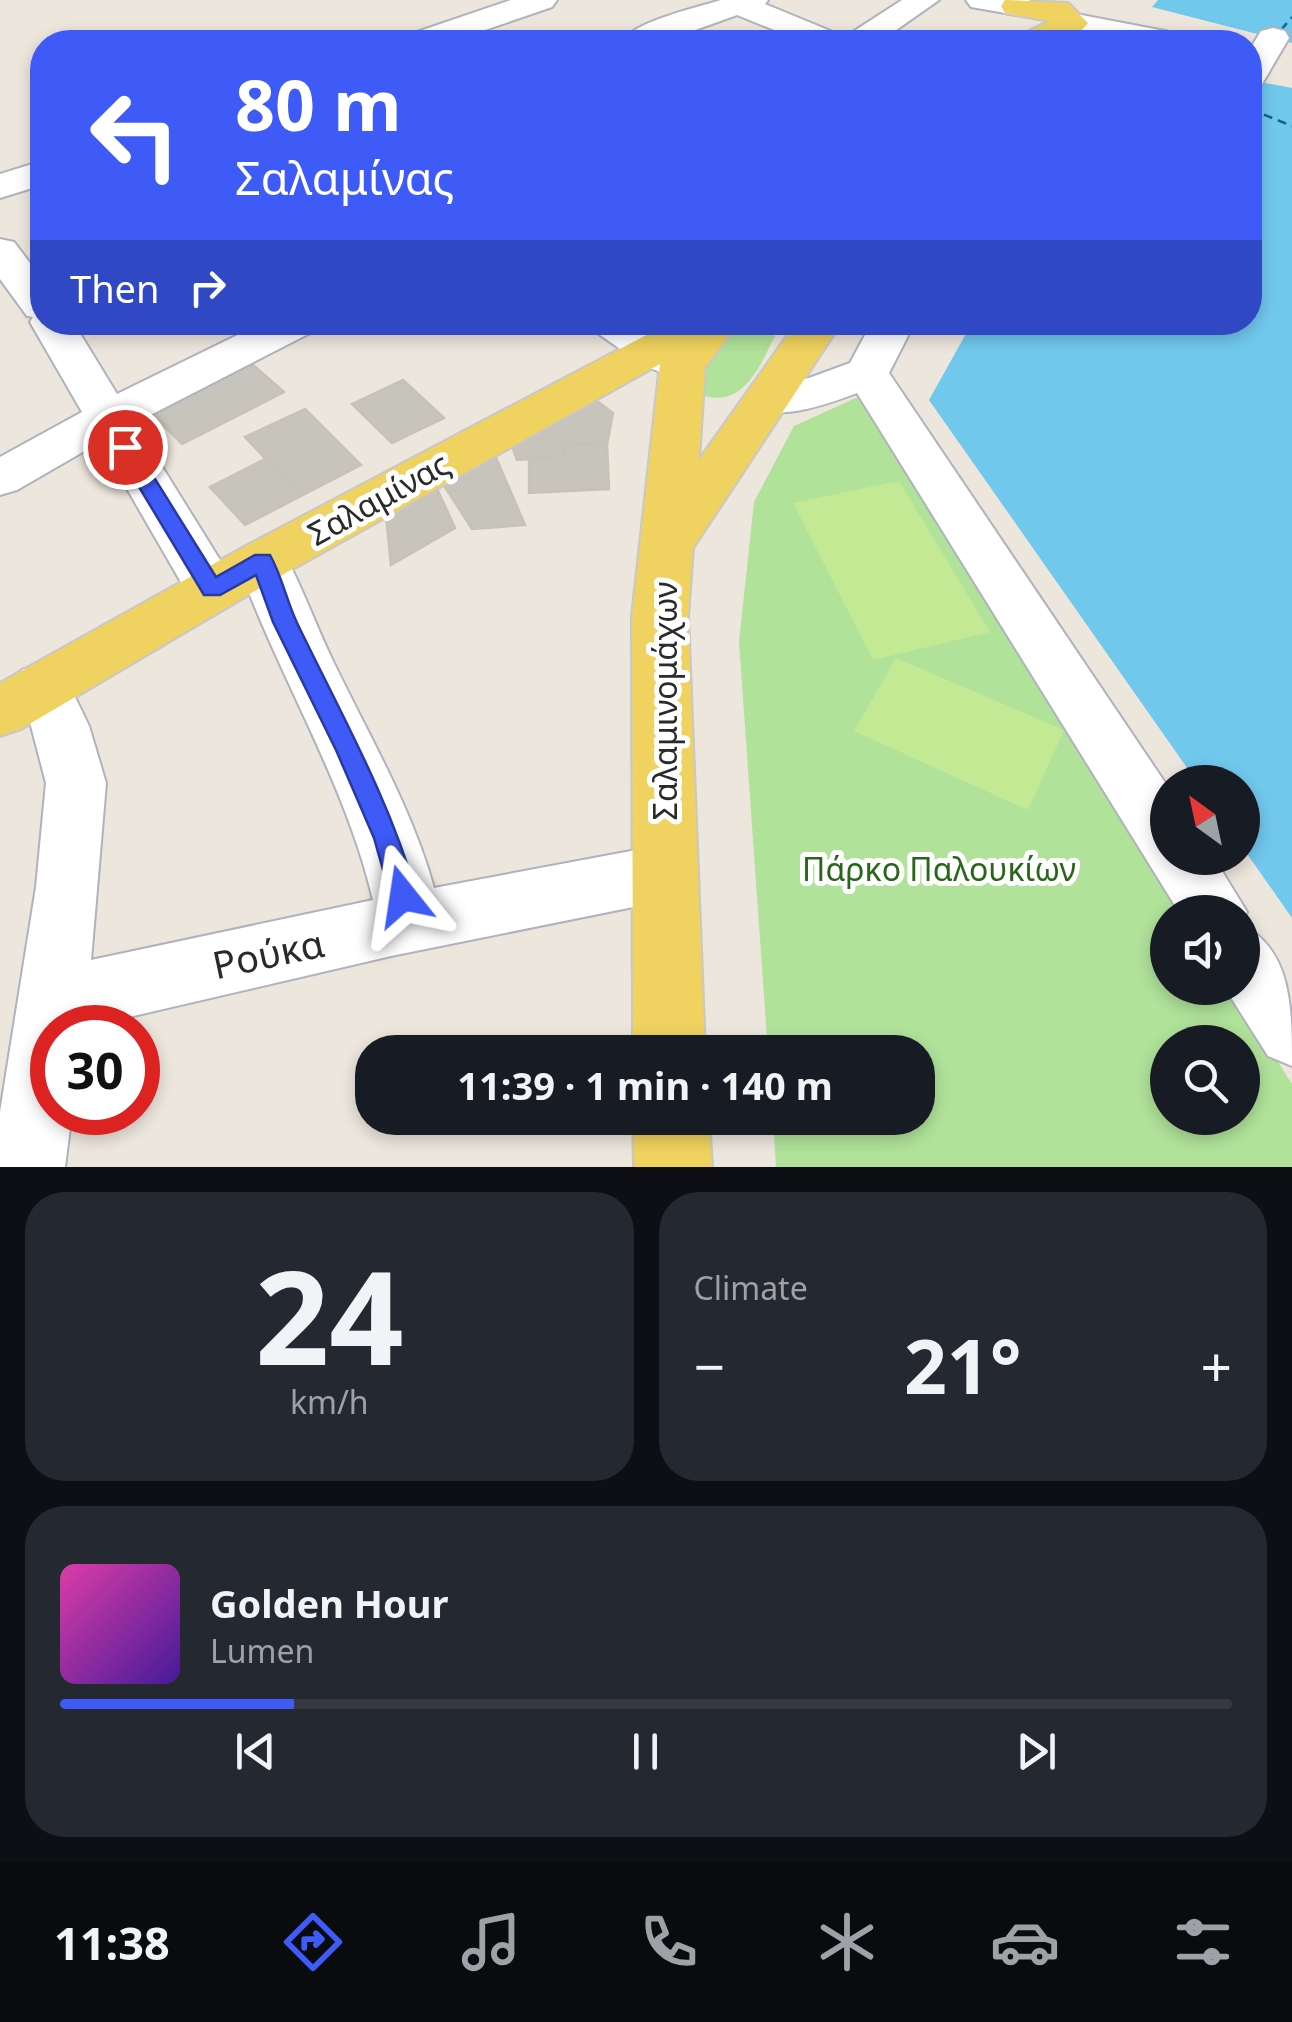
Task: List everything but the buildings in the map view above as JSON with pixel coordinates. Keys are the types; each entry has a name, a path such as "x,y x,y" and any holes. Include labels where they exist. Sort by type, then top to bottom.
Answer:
{"main road":[{"path":"1013,12 1062,25"},
{"name":"Σαλαμίνας","path":"21,699 262,561 656,356 688,335"},
{"path":"656,356 694,335"},
{"name":"Σαλαμινομάχων","path":"668,1035 660,616 668,543 764,406 808,335"},
{"path":"656,356 711,412 764,406"},
{"path":"656,356 668,543"},
{"path":"672,1135 673,1167"}],"street":[{"path":"458,0 524,30"},
{"path":"456,30 541,0"},
{"path":"877,30 923,0"},
{"path":"982,0 1013,12"},
{"path":"662,30 746,3 806,30"},
{"path":"1062,25 1094,30"},
{"path":"0,187 30,176"},
{"path":"0,251 30,291"},
{"path":"0,321 30,313"},
{"path":"59,335 212,589"},
{"path":"0,478 108,418 273,335"},
{"path":"764,406 816,392 867,372 887,335"},
{"path":"867,372 1150,811"},
{"path":"262,561 284,622 387,838 411,924"},
{"path":"21,699 60,726 76,782 68,886 28,1167"},
{"name":"Ρούκα","path":"49,1001 663,873"},
{"path":"1260,983 1292,1032"}],"green space":[{"path":"728,335 775,336 755,373 738,392 727,397 699,394 691,370"},
{"name":"Πάρκο Παλουκίων","path":"858,397 1150,858 1150,875 1161,875 1173,895 1150,895 1150,1005 1242,1005 1255,1025 1150,1025 1150,1135 1260,1135 1260,1034 1292,1084 1292,1167 776,1167 774,1135 935,1135 935,1035 767,1035 739,642 754,502 794,426"},
{"path":"899,481 990,632 873,660 793,503"},
{"path":"896,658 1064,730 1028,810 854,731"}],"water":[{"path":"1158,0 1292,0 1292,43 1262,35 1262,30 1241,30 1152,7"},
{"path":"1262,82 1292,88 1292,918 1260,872 1260,765 1185,765 929,400 965,335 1262,335"}],"ferry route":[{"path":"1281,30 1292,17"},
{"path":"1262,114 1292,126"}],"route":[{"path":"125,447 212,589 262,561 284,622 387,838 403,896"}]}
